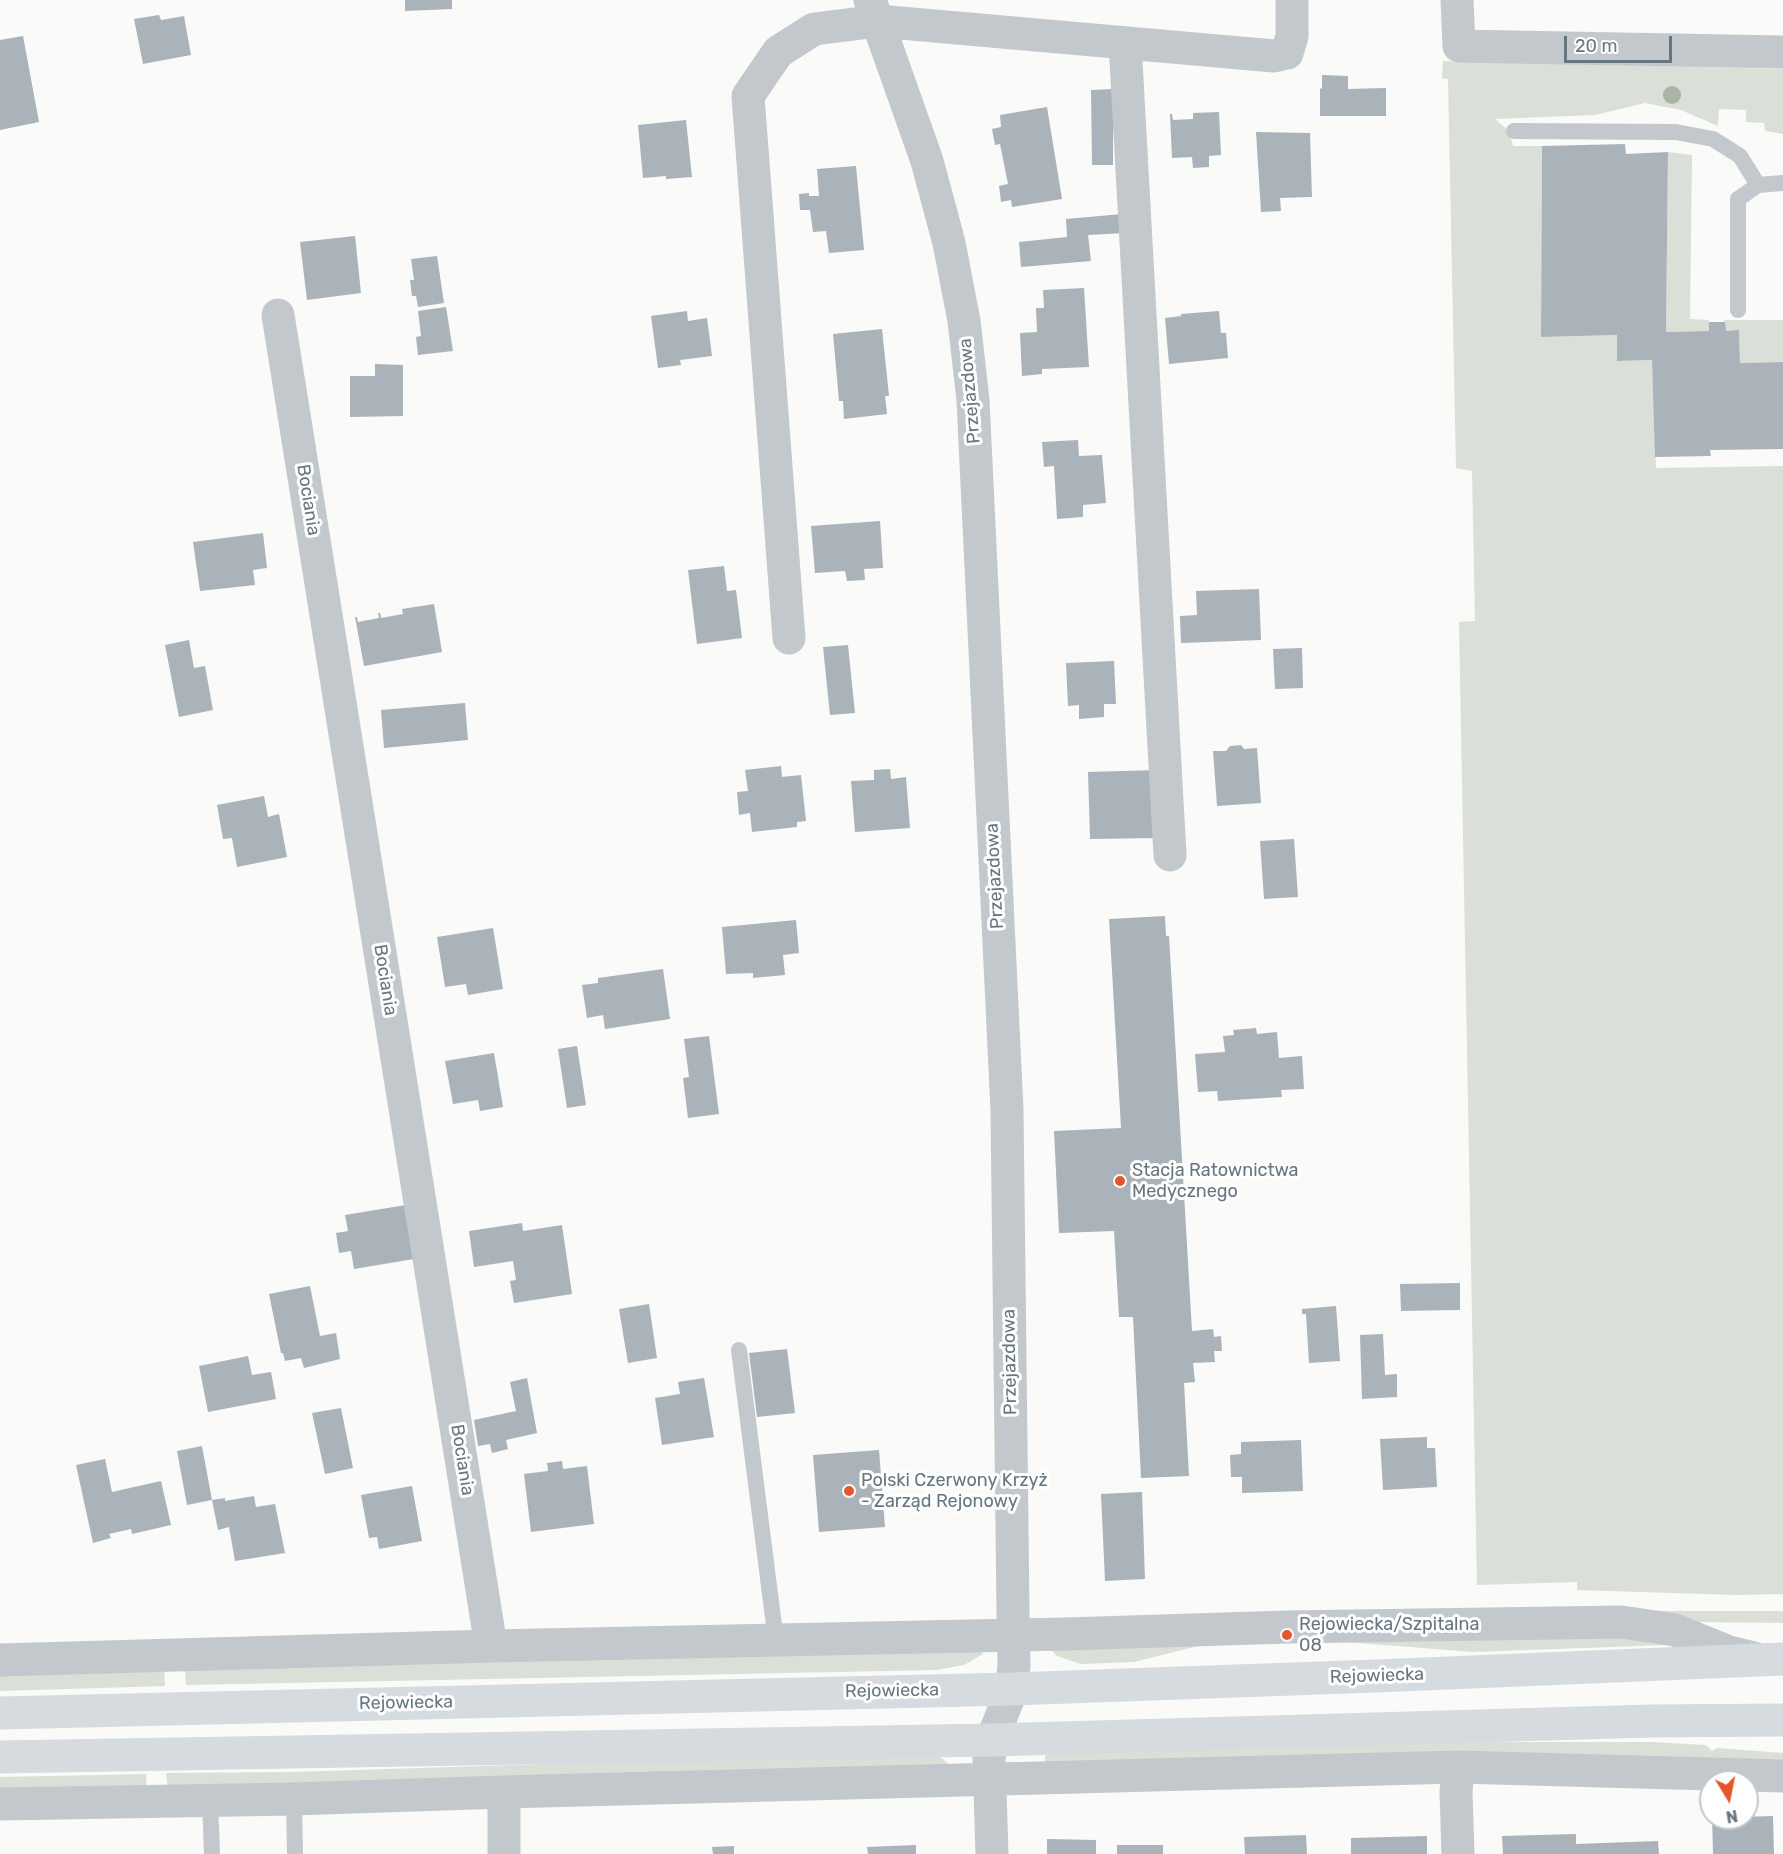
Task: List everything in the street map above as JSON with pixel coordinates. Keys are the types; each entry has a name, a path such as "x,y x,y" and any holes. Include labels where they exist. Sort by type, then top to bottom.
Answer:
{"highway":[{"name":"Rejowiecka","path":"0,1713 1012,1689 1773,1659"},
{"path":"0,1757 992,1740 1651,1721 1783,1720"}],"street":[{"path":"789,638 748,96 778,52 814,29 874,11 1125,43 1274,56 1287,54 1292,36 1292,0"},
{"path":"1457,0 1459,46 1783,52"},
{"name":"Przejazdowa","path":"874,11 927,161 949,243 964,321 973,400 1007,1110 1014,1665 1012,1689 992,1740 989,1758 992,1854"},
{"path":"1125,43 1170,855"},
{"name":"Bociania","path":"278,315 491,1646"},
{"path":"0,1660 1288,1627 1622,1622 1675,1630 1729,1652 1773,1659"},
{"path":"1458,1767 1456,1792 1458,1854"},
{"path":"0,1804 294,1799 1458,1767 1783,1776"},
{"path":"504,1792 504,1854"}],"lane":[{"path":"1514,131 1676,132 1713,139 1740,156 1758,185"},
{"path":"1738,310 1738,199 1758,185 1783,183"},
{"path":"739,1350 776,1641"},
{"path":"294,1799 295,1854"},
{"path":"210,1800 212,1854"}],"shaded area":[{"path":"1443,61 1783,69 1783,134 1765,131 1764,123 1746,122 1746,110 1719,109 1718,126 1681,110 1645,103 1595,115 1495,119 1509,131 1513,146 1542,146 1541,337 1617,335 1618,361 1652,360 1656,468 1783,466 1783,1594 1737,1595 1577,1590 1577,1582 1477,1585 1459,622 1475,621 1472,471 1456,468 1448,79 1442,78"},
{"path":"1668,152 1692,155 1690,319 1709,320 1709,331 1666,332"},
{"path":"1724,320 1783,320 1783,362 1740,363 1739,331 1726,331"},
{"path":"1620,1611 1783,1611 1783,1623 1695,1622"},
{"path":"1666,1637 1667,1645 1473,1652 1333,1641"},
{"path":"1202,1645 1134,1662 1081,1664 1057,1656 1052,1651 1052,1647"},
{"path":"977,1647 983,1654 964,1665 936,1670 186,1685 185,1667"},
{"path":"164,1667 165,1686 0,1691 0,1672"},
{"path":"1480,1742 1650,1742 1706,1745 1712,1751 1717,1748 1783,1753 1783,1768 1045,1763 1045,1756 1057,1751"},
{"path":"927,1753 942,1758 949,1765 168,1791 166,1773 292,1772"},
{"path":"146,1774 147,1791 0,1794 0,1777"}],"building":[{"path":"405,0 452,0 452,9 405,11"},
{"path":"159,15 161,20 184,16 191,55 143,64 134,19"},
{"path":"23,36 39,122 0,130 0,40"},
{"path":"1322,75 1348,76 1348,89 1386,88 1386,116 1320,116"},
{"path":"1113,89 1113,165 1092,165 1091,90"},
{"path":"1047,107 1062,199 1012,207 1011,200 1001,202 999,186 1008,184 1000,144 995,145 992,129 1001,127 1000,115"},
{"path":"1219,112 1221,155 1209,156 1209,167 1193,168 1192,157 1172,158 1170,114 1173,120 1193,119 1193,113"},
{"path":"686,120 692,177 643,178 638,125"},
{"path":"1256,132 1310,133 1312,197 1280,198 1281,211 1261,212"},
{"path":"1625,144 1626,154 1668,152 1666,332 1709,331 1709,322 1725,322 1726,331 1739,330 1740,363 1783,362 1783,449 1710,450 1711,456 1655,457 1652,360 1617,361 1617,335 1541,337 1542,146"},
{"path":"856,166 864,250 829,253 826,231 813,232 810,210 800,210 799,194 809,193 809,196 819,196 817,169"},
{"path":"1122,214 1126,233 1088,235 1091,261 1021,267 1019,242 1067,237 1066,219"},
{"path":"355,236 361,293 307,300 300,242"},
{"path":"437,256 444,303 418,307 416,296 412,296 410,280 414,280 411,259"},
{"path":"1084,288 1089,367 1042,369 1042,374 1022,376 1020,333 1037,332 1036,308 1044,308 1043,290"},
{"path":"446,307 453,351 418,355 416,337 421,336 418,311"},
{"path":"687,311 688,321 707,318 712,356 680,360 681,365 658,368 651,316"},
{"path":"1219,311 1221,333 1226,333 1228,358 1169,364 1165,318 1181,316 1181,314"},
{"path":"882,329 889,396 885,396 887,414 844,419 843,401 839,401 833,334"},
{"path":"375,364 403,365 403,416 350,417 350,376 375,376"},
{"path":"1078,440 1079,456 1102,455 1106,503 1083,505 1083,517 1057,519 1054,466 1044,467 1042,442"},
{"path":"880,521 883,568 864,569 865,580 847,581 845,571 815,573 811,526"},
{"path":"263,533 267,568 253,570 255,585 200,591 193,542"},
{"path":"724,566 727,591 736,590 742,638 697,644 688,570"},
{"path":"1259,589 1261,640 1181,643 1180,616 1197,615 1196,591"},
{"path":"434,604 442,652 364,666 355,617 358,622 379,618 378,613 381,618 403,614 402,609"},
{"path":"189,640 194,668 205,666 213,710 179,717 165,645"},
{"path":"848,645 855,713 830,715 823,647"},
{"path":"1302,648 1303,688 1275,689 1273,649"},
{"path":"1114,661 1116,704 1104,704 1104,717 1079,719 1079,705 1068,706 1066,663"},
{"path":"465,703 468,740 384,748 381,710"},
{"path":"1241,745 1244,749 1257,748 1261,803 1217,806 1213,751 1226,751 1230,746"},
{"path":"781,766 782,777 801,775 806,821 797,822 797,827 752,832 750,813 739,815 737,792 748,791 745,770"},
{"path":"890,769 891,779 906,777 910,828 855,832 851,781 874,780 874,770"},
{"path":"1156,770 1158,838 1090,839 1088,772"},
{"path":"264,796 268,817 279,814 287,857 237,867 232,838 223,839 217,805"},
{"path":"1294,839 1298,897 1264,899 1260,841"},
{"path":"1165,916 1166,936 1169,936 1192,1331 1213,1329 1214,1337 1221,1336 1222,1351 1214,1351 1215,1362 1193,1363 1195,1382 1184,1383 1189,1476 1141,1478 1133,1317 1119,1317 1114,1231 1059,1233 1054,1131 1121,1128 1109,919"},
{"path":"796,920 799,953 783,955 785,975 753,978 753,973 726,974 722,927"},
{"path":"493,928 503,989 468,995 466,984 445,987 437,937"},
{"path":"663,969 670,1019 605,1029 603,1015 587,1018 582,985 598,983 598,978"},
{"path":"1256,1028 1257,1034 1277,1032 1279,1058 1302,1056 1304,1089 1281,1090 1282,1097 1218,1101 1217,1091 1198,1092 1195,1054 1225,1052 1223,1036 1234,1035 1233,1030"},
{"path":"709,1036 719,1114 688,1118 683,1078 689,1077 684,1039"},
{"path":"577,1046 586,1105 567,1108 558,1049"},
{"path":"494,1053 503,1107 480,1111 478,1100 453,1104 445,1061"},
{"path":"406,1205 414,1259 354,1269 351,1251 339,1253 336,1233 348,1231 345,1215"},
{"path":"522,1223 523,1231 562,1225 572,1294 514,1303 510,1281 516,1280 513,1261 474,1267 469,1231"},
{"path":"1460,1283 1460,1310 1401,1311 1400,1284"},
{"path":"310,1286 320,1336 336,1333 340,1359 304,1368 301,1358 285,1361 281,1353 269,1294"},
{"path":"649,1304 657,1358 628,1363 619,1309"},
{"path":"1336,1306 1340,1361 1309,1363 1306,1314 1302,1314 1302,1309"},
{"path":"1383,1334 1385,1375 1397,1374 1397,1397 1362,1399 1360,1335"},
{"path":"787,1349 795,1413 757,1417 749,1353"},
{"path":"248,1356 252,1375 271,1372 276,1399 208,1412 199,1366"},
{"path":"527,1378 537,1433 506,1440 508,1449 492,1453 490,1444 478,1446 474,1420 516,1411 510,1382"},
{"path":"704,1378 714,1437 662,1445 655,1398 680,1394 678,1382"},
{"path":"341,1408 353,1468 325,1474 312,1413"},
{"path":"1427,1437 1427,1448 1435,1448 1437,1487 1383,1490 1380,1439"},
{"path":"1301,1440 1303,1491 1242,1493 1242,1477 1231,1477 1230,1455 1241,1454 1241,1442"},
{"path":"202,1446 212,1500 187,1505 177,1451"},
{"name":"Polski Czerwony Krzyż - Zarząd Rejonowy","path":"879,1450 885,1527 819,1532 813,1455"},
{"path":"105,1459 112,1492 161,1481 171,1525 132,1534 131,1529 109,1534 111,1538 93,1543 76,1465"},
{"path":"562,1461 563,1469 587,1466 594,1524 531,1532 524,1474 548,1471 547,1463"},
{"path":"412,1486 422,1541 379,1549 377,1537 369,1538 361,1495"},
{"path":"1142,1492 1145,1579 1105,1581 1101,1494"},
{"path":"254,1496 256,1507 275,1504 285,1553 235,1561 229,1527 218,1530 212,1500 225,1498 225,1501"},
{"path":"1759,1816 1773,1816 1774,1854 1713,1854 1712,1830 1759,1830"},
{"path":"1576,1834 1576,1844 1658,1841 1659,1854 1503,1854 1502,1836"},
{"path":"1306,1835 1307,1854 1245,1854 1244,1837"},
{"path":"1427,1836 1427,1854 1351,1854 1351,1838"},
{"path":"1047,1839 1096,1840 1096,1854 1047,1854"},
{"path":"916,1845 916,1854 868,1854 867,1847"},
{"path":"1117,1845 1163,1845 1163,1854 1117,1854"},
{"path":"734,1846 734,1854 713,1854 712,1847"}],"place":[{"name":"Stacja Ratownictwa Medycznego","path":"1120,1181"},
{"name":"Polski Czerwony Krzyż - Zarząd Rejonowy","path":"849,1491"},
{"name":"Rejowiecka/Szpitalna 08","path":"1287,1635"}]}
